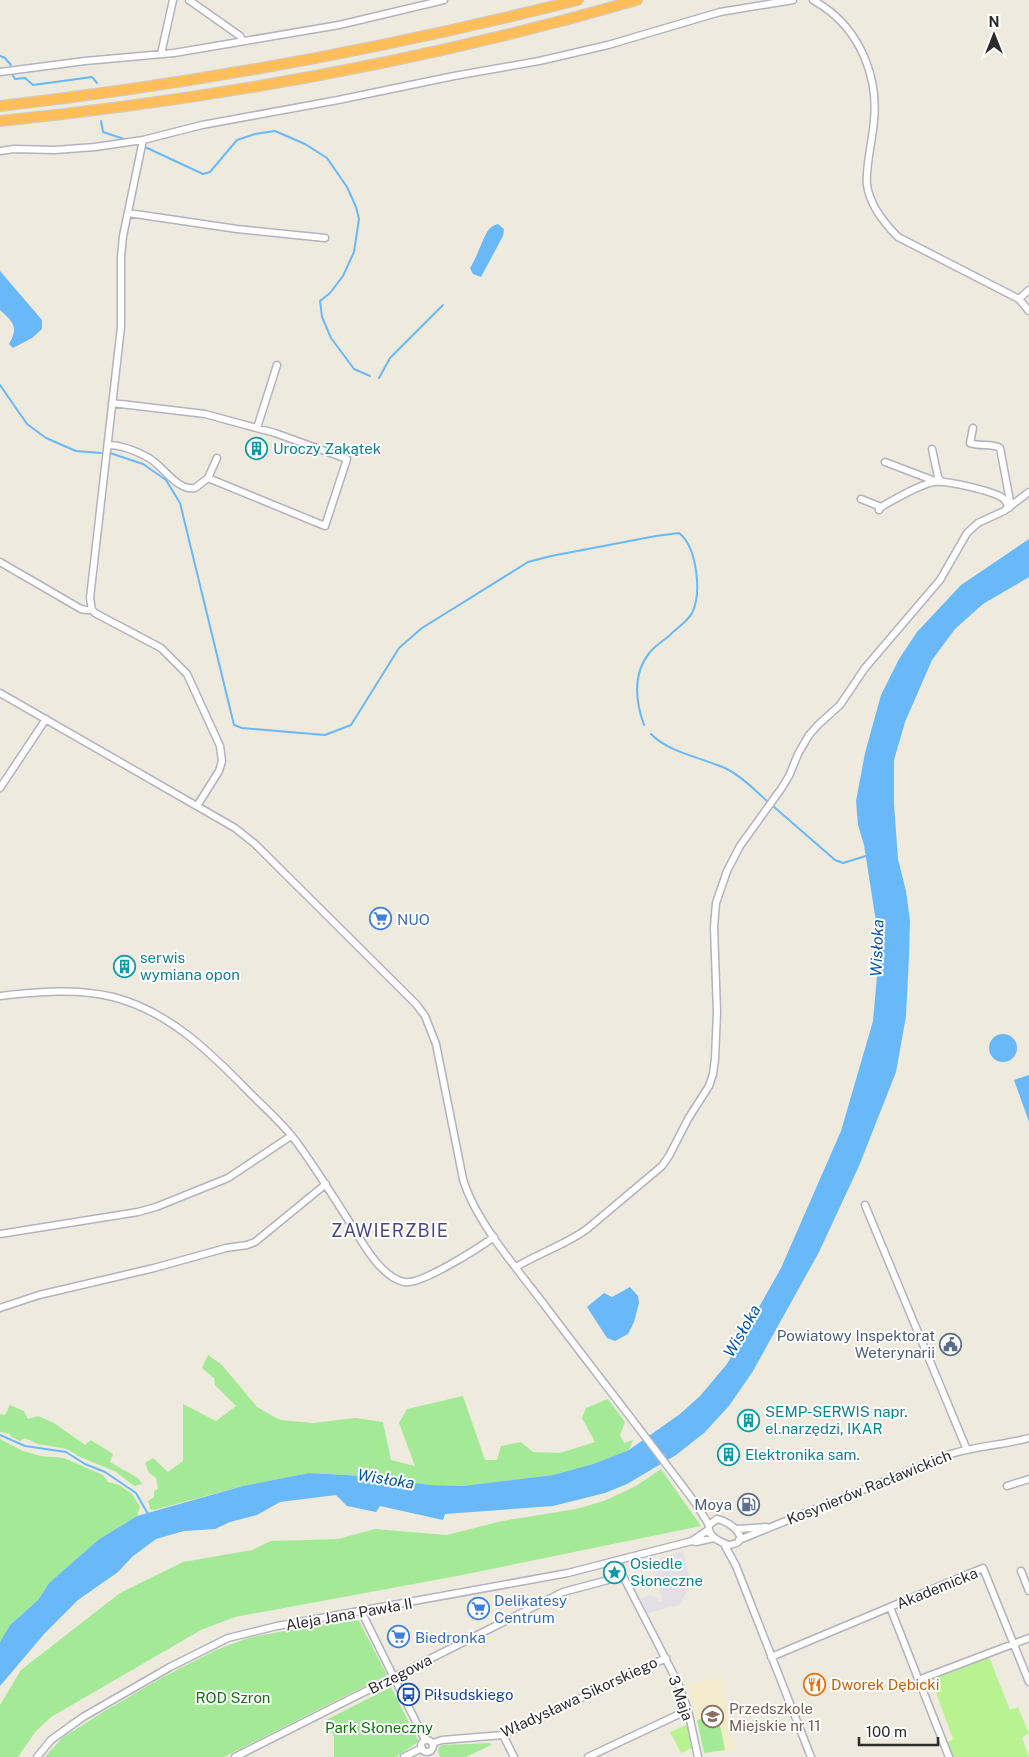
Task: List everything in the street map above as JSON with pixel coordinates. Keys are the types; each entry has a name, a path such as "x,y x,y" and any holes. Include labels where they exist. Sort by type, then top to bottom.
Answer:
{"highway":[{"path":"0,106 71,98 256,70 459,29 578,0"},
{"path":"0,121 72,114 268,84 383,62 491,38 637,0"}],"street":[{"path":"161,54 173,0"},
{"path":"189,0 240,36 242,41"},
{"path":"0,72 161,54 242,41 339,25 444,0"},
{"path":"0,151 95,147 143,140 202,125 454,76 539,62 608,45 720,12 793,0"},
{"path":"813,0 833,14 845,26 854,38 867,64 874,89 875,119 867,185 873,204 884,223 898,237 1019,299 1029,312"},
{"path":"143,140 123,236 121,257 121,327 90,598 92,610 99,616 162,648 187,674 220,746 222,760 219,771 197,806"},
{"path":"128,213 237,229 325,238"},
{"path":"1019,299 1029,290"},
{"path":"257,428 277,365"},
{"path":"112,403 205,414 275,433 347,459 325,526 208,478"},
{"path":"973,428 970,443 976,445 995,445 1000,448 1010,507"},
{"path":"108,445 116,445 149,458 185,488 195,488 208,478 217,458"},
{"path":"932,449 939,482"},
{"path":"885,462 939,482 963,485 999,496 1010,507"},
{"path":"861,499 880,508 905,494 939,482"},
{"path":"516,1267 587,1229 655,1172 670,1156 688,1119 705,1093 713,1074 717,1012 714,953 715,914 720,888 735,856 786,782 798,754 809,735 840,705 865,668 940,580 967,533 978,523 1010,507 1029,492"},
{"path":"0,562 81,609 92,610"},
{"path":"0,693 235,828 255,844 416,1004 425,1016 436,1044 467,1194 494,1237 516,1267 696,1504 714,1538 729,1546 737,1542"},
{"path":"0,788 46,719"},
{"path":"0,996 49,991 89,993 132,1003 159,1016 186,1033 212,1055 291,1136 326,1184 370,1254 391,1276 403,1282 415,1281 435,1272 475,1251 494,1237"},
{"path":"0,1234 138,1212 156,1207 228,1178 291,1136"},
{"path":"0,1308 39,1295 154,1268 226,1248 247,1245 254,1242 326,1184"},
{"name":"Kosynierów Racławickich","path":"864,1205 966,1450"},
{"name":"Kosynierów Racławickich","path":"737,1542 943,1457 966,1450 1029,1438"},
{"path":"1007,1486 1029,1479"},
{"path":"696,1504 717,1519 725,1521 739,1532 734,1553 736,1566"},
{"path":"708,1527 717,1519"},
{"name":"Kosynierów Racławickich","path":"737,1529 772,1526"},
{"name":"Aleja Jana Pawła II","path":"692,1541 708,1527"},
{"name":"Aleja Jana Pawła II","path":"37,1757 51,1740 83,1717 170,1667 228,1638 248,1632 568,1573 692,1541 696,1542 714,1538"},
{"path":"724,1544 736,1566 811,1757"},
{"name":"3 Maja","path":"618,1560 623,1576 678,1683 688,1710 698,1757"},
{"name":"Akademicka","path":"771,1657 983,1568 1029,1682"},
{"path":"1021,1571 1029,1590"},
{"name":"Brzegowa","path":"235,1757 563,1592 623,1576"},
{"name":"Akademicka","path":"890,1607 949,1757"},
{"path":"361,1611 425,1740 429,1740 432,1743 432,1754 425,1752 422,1748 421,1744 425,1740"},
{"path":"918,1680 1029,1638"},
{"name":"Władysława Sikorskiego","path":"432,1743 442,1740 504,1735 666,1658"},
{"path":"588,1757 688,1710"},
{"path":"504,1735 514,1757"},
{"path":"404,1757 422,1748"}],"shaded area":[{"path":"683,1551 691,1585 679,1605 648,1613 641,1599 649,1595 657,1597 659,1602 663,1601 652,1561"},
{"name":"Przedszkole Miejskie nr 11","path":"721,1676 736,1749 704,1753 689,1684"}],"green space":[{"path":"208,1355 222,1365 257,1407 280,1420 313,1423 355,1418 383,1422 391,1460 415,1466 399,1423 407,1409 463,1396 485,1460 497,1460 501,1446 521,1442 533,1452 560,1453 595,1442 582,1418 586,1408 608,1399 625,1422 620,1435 624,1443 633,1440 629,1450 593,1464 553,1475 462,1486 430,1485 363,1476 309,1473 243,1486 154,1510 150,1509 148,1501 154,1497 154,1492 158,1488 156,1478 149,1473 145,1463 153,1458 168,1472 183,1461 183,1404 216,1421 236,1406 215,1385 214,1378 202,1368"},
{"path":"10,1405 24,1411 28,1419 38,1416 54,1423 85,1445 91,1440 113,1454 110,1462 138,1478 142,1484 134,1486 116,1472 78,1456 67,1449 38,1444 25,1438 20,1441 10,1436 10,1434 0,1432 0,1414 5,1415"},
{"path":"0,1439 23,1451 41,1456 64,1458 103,1475 108,1482 119,1485 132,1494 140,1507 137,1516 98,1540 49,1583 38,1600 10,1625 0,1642"},
{"path":"661,1469 701,1526 457,1576 235,1617 201,1630 51,1717 36,1731 18,1757 0,1757 0,1705 21,1670 120,1593 183,1562 252,1550 271,1541 338,1539 375,1529 447,1535 502,1521 576,1509 604,1501 636,1486"},
{"name":"ROD Szron","path":"353,1618 359,1621 387,1675 224,1757 45,1757 62,1738 103,1712 163,1677 216,1650 248,1638"},
{"path":"989,1657 1010,1710 1018,1707 1029,1734 1022,1737 1029,1757 953,1757 947,1742 953,1739 931,1679"},
{"name":"Park Słoneczny","path":"391,1687 418,1742 396,1757 334,1757 334,1737 326,1720"},
{"path":"718,1715 725,1750 704,1753 697,1720"},
{"path":"687,1725 692,1748 681,1753 670,1732"},
{"path":"491,1743 491,1745 466,1757 440,1757 438,1751 442,1745"}],"water":[{"path":"498,224 504,229 503,236 481,277 473,274 470,268 485,235 490,228"},
{"path":"0,271 42,320 42,329 32,338 13,348 9,344 14,333 13,325 0,310"},
{"path":"1029,539 1029,577 983,604 955,629 932,660 905,722 894,760 894,804 898,859 906,891 910,921 906,1016 896,1072 859,1166 819,1252 753,1371 729,1406 704,1433 676,1455 627,1484 605,1493 553,1506 445,1514 443,1520 380,1506 376,1512 347,1506 336,1495 280,1502 257,1515 230,1522 215,1529 184,1531 156,1539 132,1557 118,1572 78,1600 45,1633 0,1686 0,1642 10,1625 38,1600 49,1583 98,1540 137,1516 243,1486 309,1473 363,1476 430,1485 462,1486 553,1475 593,1464 629,1450 680,1414 700,1396 727,1364 781,1268 841,1131 873,1021 878,965 877,928 864,845 858,825 856,801 865,753 881,695 899,659 917,632 961,585"},
{"path":"1003,1034 1013,1038 1017,1048 1013,1058 1003,1062 993,1058 989,1048 993,1038"},
{"path":"1029,1075 1029,1122 1014,1080"},
{"path":"630,1287 638,1296 639,1303 634,1322 628,1334 615,1341 607,1338 587,1307 604,1293 612,1297"}],"waterway":[{"path":"0,56 5,58 11,65"},
{"path":"12,74 15,79 25,78 33,85 92,77 97,83"},
{"path":"101,121 103,132 124,139"},
{"path":"145,147 203,174 210,172 237,140 255,134 275,131 305,144 327,158 347,187 359,219 354,252 343,276 330,293 320,301 322,317 331,338 354,369 370,376"},
{"path":"379,378 390,358 443,305"},
{"path":"0,385 27,424 46,438 76,451 101,453"},
{"path":"110,453 143,464 166,480 180,503 234,725 242,728 325,735 351,725 399,648 422,628 528,562 551,556 679,533 685,540 694,559 697,594 692,613 688,619 652,650 640,669 637,697 644,725"},
{"path":"651,734 666,746 731,771 768,802"},
{"path":"773,806 835,860 843,863 866,856"},
{"path":"0,1435 25,1446 66,1452 85,1464 105,1472 136,1493 148,1514"}],"place":[{"name":"Uroczy Zakątek","path":"257,448"},
{"name":"NUO","path":"381,919"},
{"name":"serwis wymiana opon","path":"124,966"},
{"name":"Powiatowy Inspektorat Weterynarii","path":"951,1344"},
{"name":"SEMP-SERWIS napr. el.narzędzi, IKAR","path":"749,1420"},
{"name":"Elektronika sam.","path":"729,1454"},
{"name":"Moya","path":"748,1504"},
{"name":"Osiedle Słoneczne","path":"614,1572"},
{"name":"Delikatesy Centrum","path":"478,1609"},
{"name":"Biedronka","path":"399,1637"},
{"name":"Dworek Dębicki","path":"815,1684"},
{"name":"Piłsudskiego","path":"408,1694"},
{"name":"Przedszkole Miejskie nr 11","path":"713,1717"}],"district":[{"name":"ZAWIERZBIE","path":"390,1230"}],"water label":[{"name":"Wisłoka","path":"877,948"},
{"name":"Wisłoka","path":"742,1331"},
{"name":"Wisłoka","path":"386,1479"}]}
